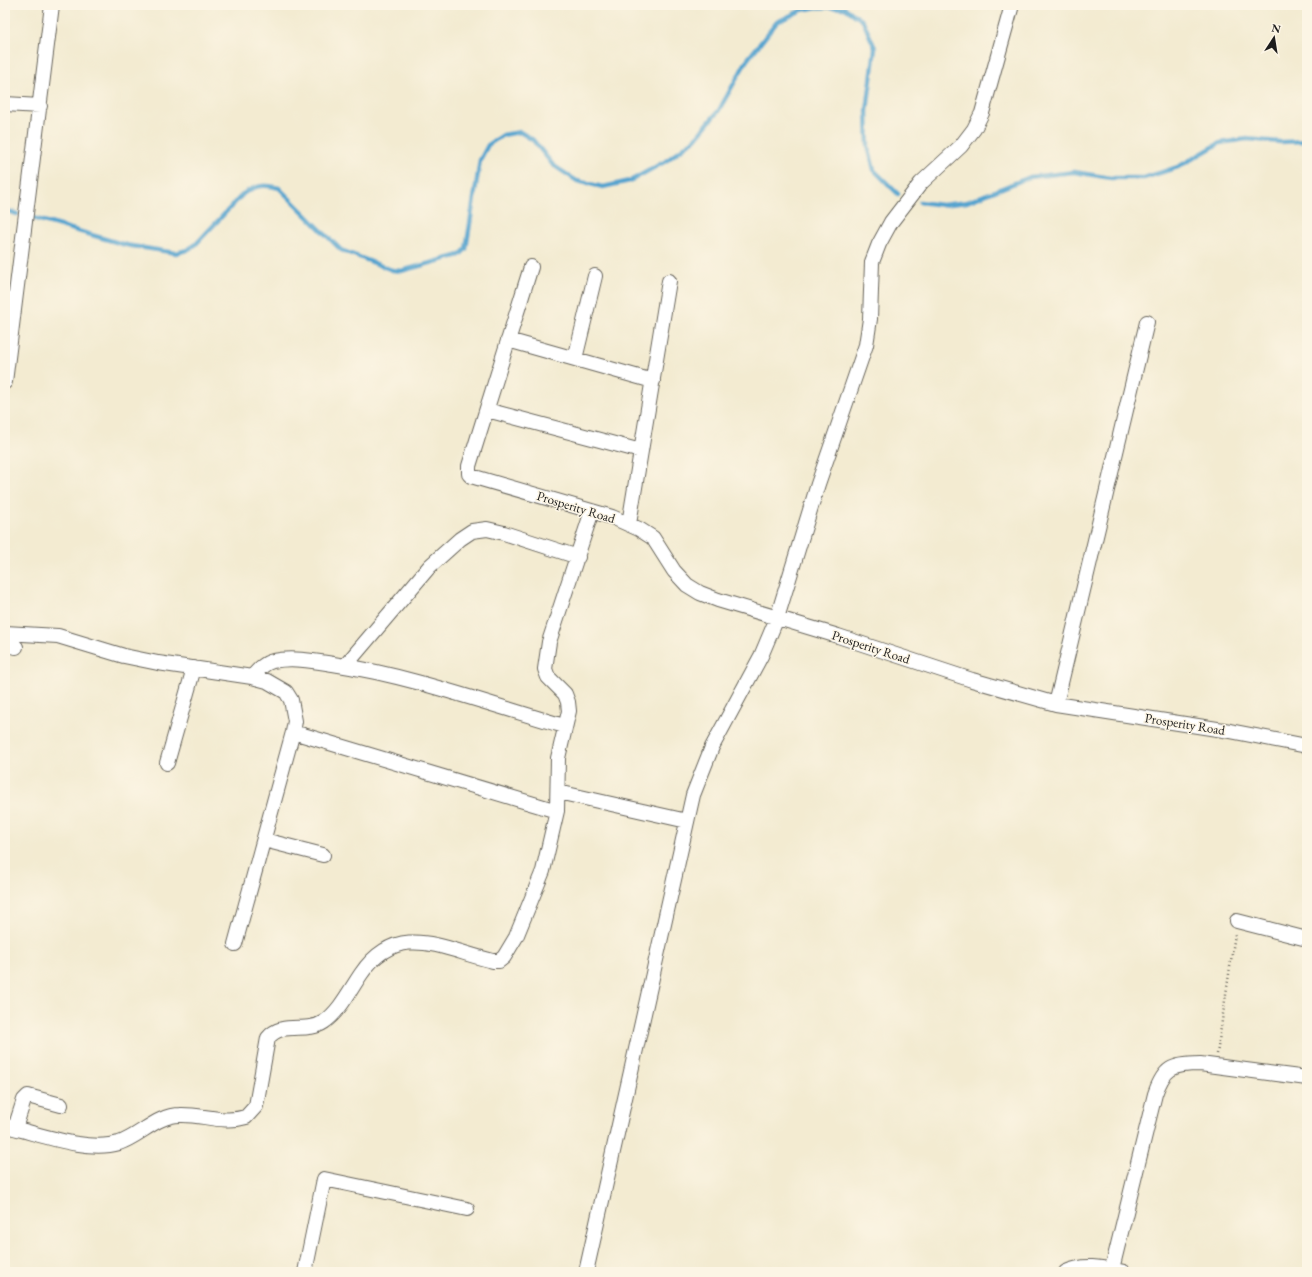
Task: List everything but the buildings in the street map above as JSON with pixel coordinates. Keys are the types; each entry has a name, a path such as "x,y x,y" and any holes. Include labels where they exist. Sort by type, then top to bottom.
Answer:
{"street":[{"path":"5,382 52,5"},
{"path":"586,1272 694,795 712,747 757,663 777,618 818,484 866,345 870,319 872,262 879,244 891,222 921,183 961,146 974,129 982,113 1012,5"},
{"path":"5,104 40,106"},
{"path":"531,267 487,410 641,451"},
{"path":"576,359 595,276"},
{"path":"629,524 669,281"},
{"path":"1056,704 1147,322"},
{"path":"508,340 653,381"},
{"name":"Prosperity Road","path":"487,410 469,466 469,474 475,478 592,511 629,524 652,538 674,571 687,585 700,593 972,680 1056,704 1230,731 1307,746"},
{"path":"61,1105 28,1096 24,1100 10,1127 69,1142 90,1145 118,1143 135,1136 167,1117 180,1115 224,1120 246,1117 256,1106 267,1043 273,1032 287,1028 315,1027 324,1022 336,1011 367,966 381,951 400,943 412,942 433,945 492,961 499,961 504,957 516,937 543,871 557,811 558,758 564,726 569,711 565,694 548,677 545,663 549,642 592,511"},
{"path":"345,666 430,566 460,539 472,531 487,530 504,533 578,557"},
{"path":"5,633 58,636 124,656 252,677 272,683 286,692 291,700 294,710 293,732 235,944"},
{"path":"252,677 260,667 272,661 311,660 407,680 564,726"},
{"path":"167,763 194,668"},
{"path":"293,732 557,811"},
{"path":"558,792 687,821"},
{"path":"264,840 323,855"},
{"path":"1237,921 1307,939"},
{"path":"1066,1272 1076,1267 1118,1271 1160,1081 1167,1070 1182,1064 1215,1066 1307,1078"},
{"path":"305,1272 324,1180 467,1209"}],"path":[{"path":"1215,1066 1237,921"}],"waterway":[{"path":"33,218 126,245 176,253 187,250 195,245 243,194 256,187 269,186 279,188 341,250 392,270 401,271 460,255 466,249 480,160 488,145 503,135 520,132 533,140 553,165 577,181 603,187 630,181 666,161 695,139 719,110 747,60 777,22 802,10 817,7 845,8 863,21 875,48 867,111 868,146 874,170 898,194"},
{"path":"920,202 942,205 967,202 1030,177 1074,172 1111,178 1144,178 1178,167 1220,143 1247,139 1280,142 1307,141"},
{"path":"5,210 17,214"}]}
